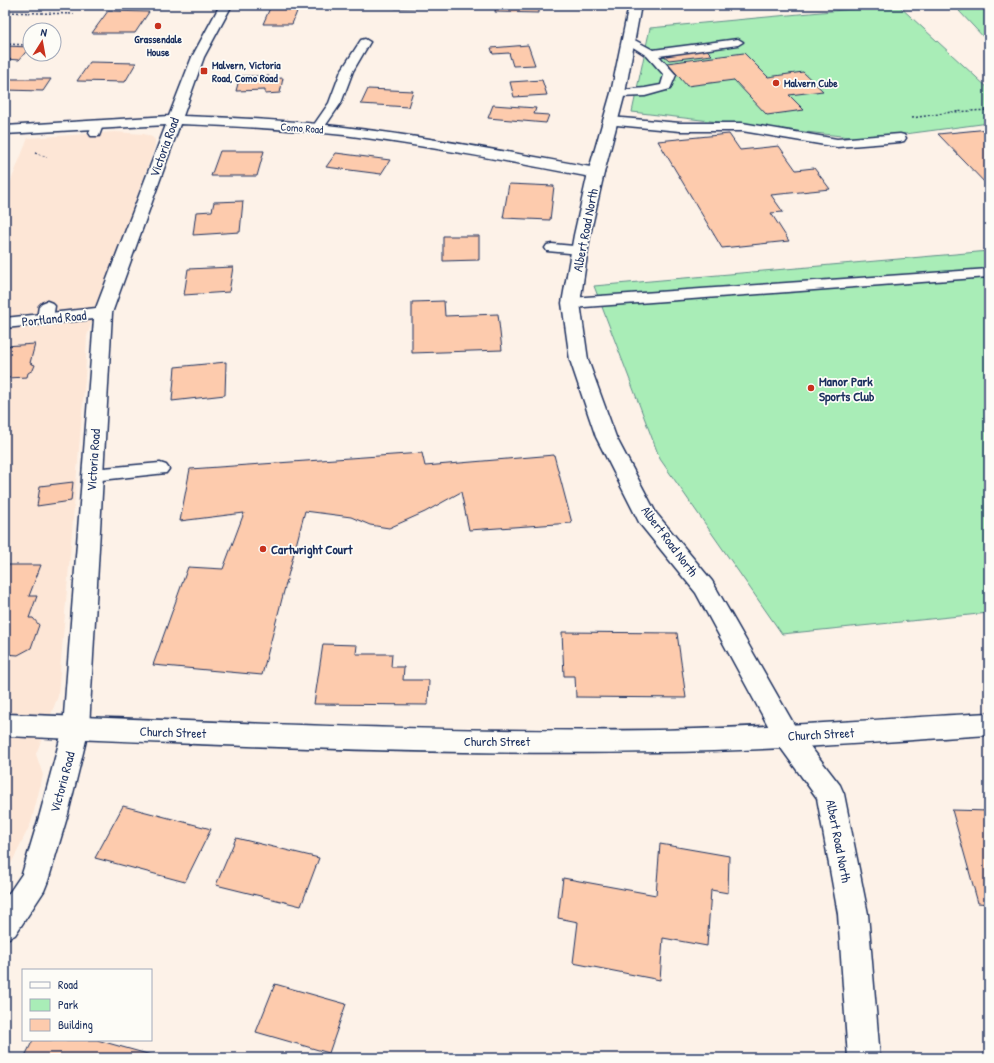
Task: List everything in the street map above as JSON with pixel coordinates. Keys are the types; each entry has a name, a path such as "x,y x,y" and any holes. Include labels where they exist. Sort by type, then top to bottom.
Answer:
{"street":[{"name":"Victoria Road","path":"5,925 34,881 54,814 76,728 103,313 198,58 226,5"},
{"name":"Albert Road North","path":"635,5 618,93 596,173 571,303 579,360 606,437 648,518 704,587 787,736 830,794 853,914 864,1058"},
{"name":"Como Road","path":"5,130 96,129 174,120 231,122 343,131 469,149 596,173"},
{"name":"Portland Road","path":"5,323 46,312 103,313"},
{"name":"Church Street","path":"5,725 396,740 658,741 787,736 989,724"}],"lane":[{"path":"618,93 645,92 666,87 670,75 651,54 629,40"},
{"path":"317,129 335,103 347,71 365,42"},
{"path":"651,54 738,42"},
{"path":"610,122 680,127 742,127 837,143 900,138"},
{"path":"552,248 580,250"},
{"path":"571,303 989,273"},
{"path":"92,475 160,469"}],"path":[{"path":"5,12 74,14"},
{"path":"5,44 22,45"}],"shaded area":[{"path":"115,132 144,134 155,140 155,146 87,336 85,378 58,696 36,754 43,775 31,823 5,876 5,196 28,138"}],"green space":[{"path":"898,5 989,89 989,123 867,139 632,112 650,28"},
{"path":"989,6 989,43 959,11 968,8"},
{"name":"Manor Park Sports Club","path":"989,251 989,613 782,634 660,459 594,286"}],"building":[{"path":"5,5 84,5 81,8 5,7"},
{"path":"396,5 436,5 436,7 395,8"},
{"path":"496,5 539,5 539,13 495,12"},
{"path":"270,8 298,9 292,24 263,24"},
{"path":"108,11 149,12 135,33 92,33"},
{"path":"528,45 535,65 513,66 509,53 493,54 491,48"},
{"path":"5,46 22,47 22,56 19,60 5,59"},
{"path":"706,49 712,55 669,60 663,55"},
{"name":"Malvern Cube","path":"744,53 768,77 803,72 823,91 789,95 804,110 767,115 734,80 687,86 667,63"},
{"path":"90,62 136,63 125,82 77,81"},
{"path":"240,76 269,76 269,79 283,78 280,93 265,94 265,90 236,91"},
{"path":"5,79 51,79 43,91 5,90"},
{"path":"542,80 547,95 514,97 510,82"},
{"path":"368,89 413,91 408,107 361,104"},
{"path":"493,105 536,108 534,114 549,115 546,123 488,118"},
{"path":"989,129 989,187 938,134"},
{"path":"729,134 740,150 779,146 796,170 814,168 830,189 771,195 783,212 771,213 789,241 722,248 658,141"},
{"path":"220,151 264,151 257,176 211,176"},
{"path":"336,153 390,160 381,174 326,167"},
{"path":"509,184 554,186 550,220 503,218"},
{"path":"243,201 240,232 193,235 196,212 212,211 214,202"},
{"path":"443,236 479,236 479,260 443,261"},
{"path":"233,267 229,292 184,295 188,269"},
{"path":"444,301 445,316 498,314 502,350 412,353 412,302"},
{"path":"35,344 30,363 35,365 33,370 28,373 27,377 6,378 5,382 5,346"},
{"path":"226,362 225,395 172,401 175,367"},
{"name":"Cartwright Court","path":"422,453 425,466 554,455 572,523 469,530 461,492 425,512 389,528 370,525 351,517 305,511 262,675 153,665 188,567 223,569 244,513 180,521 190,469"},
{"path":"73,482 71,501 37,506 40,486"},
{"path":"5,565 41,565 29,596 37,596 29,618 33,618 39,625 31,648 18,655 5,654"},
{"path":"562,632 677,633 686,698 576,697 575,676 564,676"},
{"path":"323,644 357,645 356,654 392,654 391,667 404,667 403,680 429,680 428,705 314,704"},
{"path":"123,806 211,829 185,882 95,858"},
{"path":"952,810 989,811 989,904 978,903"},
{"path":"236,838 319,858 301,906 216,885"},
{"path":"660,844 729,856 728,893 711,890 707,946 663,938 660,980 573,963 578,922 558,918 563,878 656,895"},
{"path":"275,984 346,1004 329,1053 256,1032"},
{"path":"32,1041 101,1041 162,1058 24,1058"}],"place":[{"name":"Grassendale House","path":"158,26"},
{"name":"Malvern, Victoria Road, Como Road","path":"204,71"},
{"name":"Malvern Cube","path":"776,83"},
{"name":"Manor Park Sports Club","path":"811,388"},
{"name":"Cartwright Court","path":"263,549"}]}
